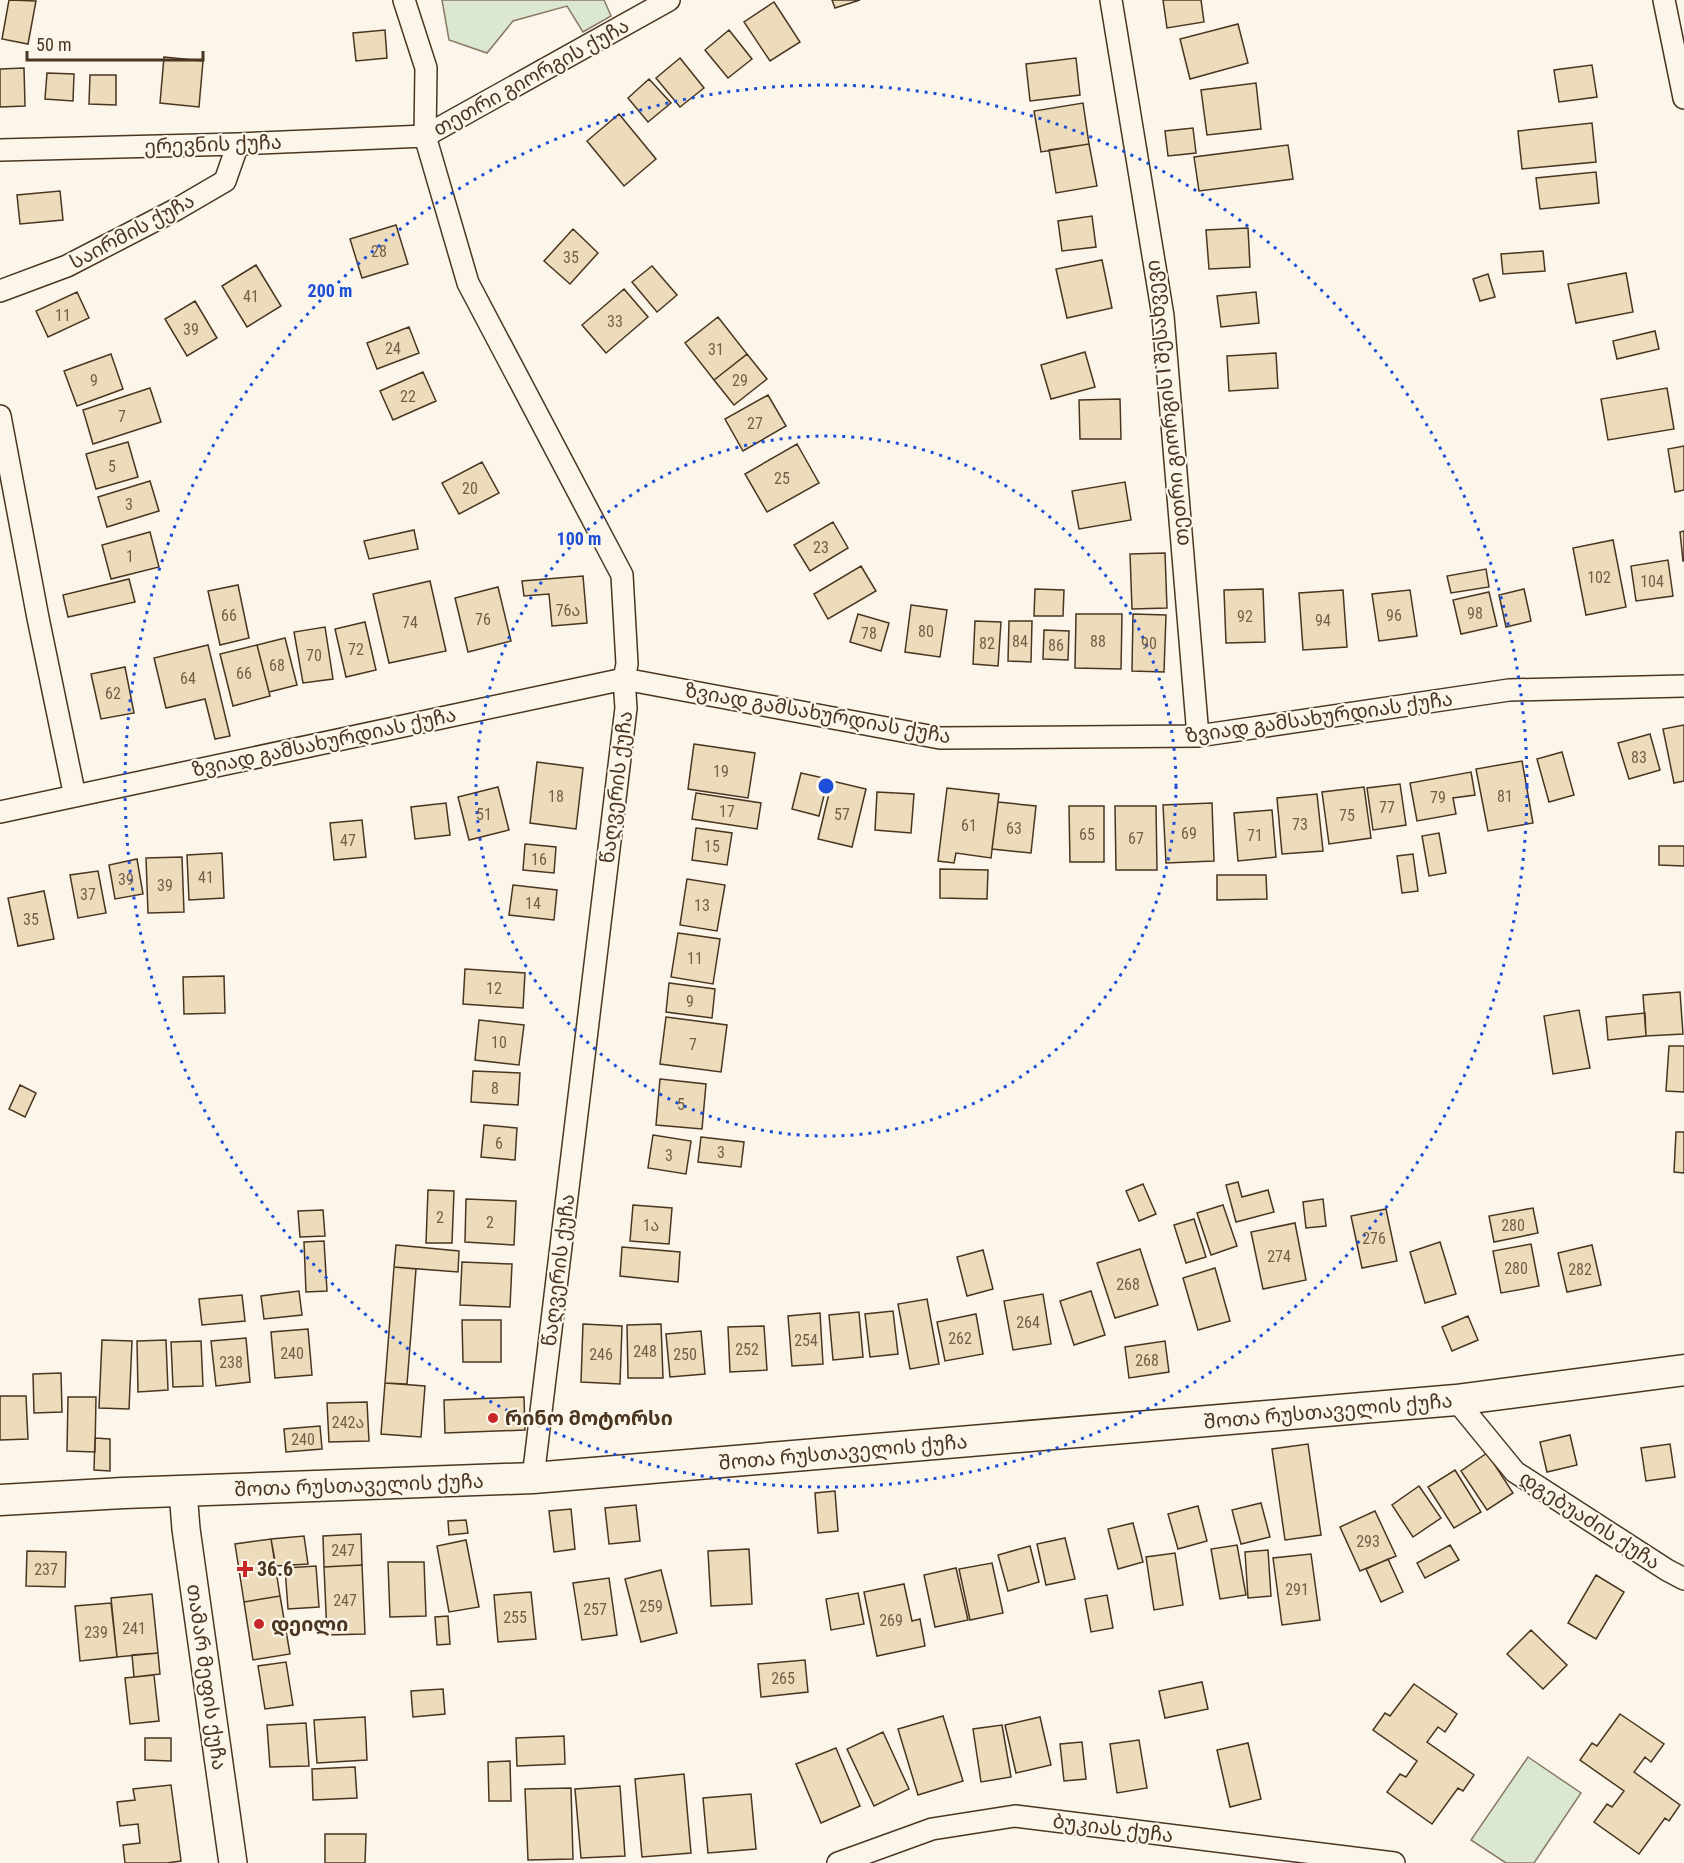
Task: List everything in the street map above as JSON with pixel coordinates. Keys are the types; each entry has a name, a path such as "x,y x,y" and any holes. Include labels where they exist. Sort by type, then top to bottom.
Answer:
{"main road":[{"name":"შოთა რუსთაველის ქუჩა","path":"0,1500 533,1478 1456,1400 1684,1370"}],"street":[{"name":"წაღვერის ქუჩა","path":"404,0 426,68 425,136 468,283 622,575 627,664 624,679 626,708 533,1478"},
{"name":"თეთრი გიორგის ქუჩა","path":"425,136 669,0"},
{"name":"თეთრი გიორგის I შესახვევი","path":"1111,0 1163,316 1198,736"},
{"path":"1664,0 1684,98"},
{"name":"ერევნის ქუჩა","path":"0,150 238,144 425,136"},
{"name":"საირმის ქუჩა","path":"0,291 67,266 177,209 225,181 238,144"},
{"path":"0,416 38,618 73,786 72,796"},
{"name":"ზვიად გამსახურდიას ქუჩა","path":"0,812 624,679 940,738 1198,736 1509,690 1684,686"},
{"name":"დგებუაძის ქუჩა","path":"1456,1400 1515,1472 1684,1579"},
{"name":"თამარ მეფის ქუჩა","path":"183,1491 233,1863"},
{"name":"ბუკიას ქუჩა","path":"838,1863 932,1829 1015,1816 1394,1863"}],"green space":[{"path":"442,0 604,0 611,16 583,32 567,6 513,21 487,53 449,40"},
{"path":"1528,1757 1581,1793 1534,1863 1506,1863 1471,1840"}],"building":[{"path":"9,0 36,1 28,44 2,39"},
{"path":"832,0 860,0 835,8"},
{"path":"1163,0 1201,0 1204,22 1167,28"},
{"path":"774,2 800,42 770,61 744,22"},
{"path":"1238,24 1248,63 1190,79 1180,39"},
{"path":"385,30 387,58 356,61 353,33"},
{"path":"729,30 752,59 728,78 705,50"},
{"path":"164,57 203,61 199,107 160,103"},
{"path":"680,58 704,88 680,107 656,78"},
{"path":"1076,58 1080,95 1030,101 1026,64"},
{"path":"1592,65 1597,97 1559,102 1554,70"},
{"path":"24,68 25,106 0,107 0,69"},
{"path":"47,73 74,74 73,101 45,99"},
{"path":"90,75 116,75 116,105 89,104"},
{"path":"649,79 671,103 648,122 628,98"},
{"path":"1256,83 1261,129 1207,135 1201,90"},
{"path":"1083,103 1089,144 1041,152 1034,111"},
{"path":"619,114 656,159 624,186 587,141"},
{"path":"1592,123 1596,162 1522,169 1518,131"},
{"path":"1193,128 1196,153 1168,156 1165,131"},
{"path":"1089,144 1097,186 1056,193 1049,150"},
{"path":"1288,145 1293,179 1199,191 1194,157"},
{"path":"1596,172 1599,203 1540,209 1536,178"},
{"path":"60,191 63,220 20,224 17,195"},
{"path":"1092,216 1096,247 1062,251 1058,221"},
{"path":"396,225 408,264 362,278 350,239"},
{"path":"1248,228 1250,267 1209,269 1206,230"},
{"path":"573,229 598,253 570,284 544,261"},
{"path":"1543,251 1545,271 1503,274 1501,254"},
{"path":"1102,260 1112,308 1067,318 1056,269"},
{"path":"256,265 281,306 247,327 222,286"},
{"path":"652,266 677,295 657,312 632,282"},
{"path":"1626,273 1633,312 1576,323 1568,284"},
{"path":"1488,274 1495,297 1480,301 1473,279"},
{"path":"624,289 648,317 606,353 582,325"},
{"path":"77,292 89,318 48,337 36,311"},
{"path":"1256,292 1259,323 1221,327 1217,296"},
{"path":"195,301 217,338 187,356 165,319"},
{"path":"718,317 747,354 714,380 685,343"},
{"path":"409,327 419,353 377,369 367,343"},
{"path":"1655,331 1659,349 1617,359 1613,341"},
{"path":"1085,352 1095,387 1051,399 1041,365"},
{"path":"1276,353 1278,388 1229,391 1227,356"},
{"path":"111,354 123,389 77,406 64,371"},
{"path":"747,354 767,379 734,405 714,380"},
{"path":"423,372 436,401 393,420 380,391"},
{"path":"150,388 161,422 93,444 83,410"},
{"path":"1667,388 1674,429 1608,440 1601,399"},
{"path":"768,395 786,426 743,451 725,419"},
{"path":"1120,399 1121,439 1080,439 1079,400"},
{"path":"128,442 138,477 96,489 86,454"},
{"path":"797,444 819,483 767,512 745,474"},
{"path":"1684,446 1684,490 1675,492 1668,449"},
{"path":"482,462 499,493 459,514 442,483"},
{"path":"150,481 159,511 107,527 98,497"},
{"path":"1125,482 1131,520 1079,529 1072,491"},
{"path":"833,522 848,548 810,571 794,545"},
{"path":"414,530 418,549 369,559 364,541"},
{"path":"1684,531 1684,561 1683,561 1680,532"},
{"path":"150,532 159,567 111,579 102,545"},
{"path":"1613,540 1626,607 1586,615 1573,548"},
{"path":"1165,553 1167,608 1132,609 1130,554"},
{"path":"1668,560 1673,596 1636,601 1631,566"},
{"path":"861,566 876,591 828,619 814,594"},
{"path":"1486,569 1489,587 1451,593 1447,576"},
{"path":"583,576 587,623 552,626 549,594 524,596 522,581"},
{"path":"129,579 135,602 68,617 63,595"},
{"path":"430,581 446,651 389,663 373,594"},
{"path":"238,585 249,638 220,645 208,591"},
{"path":"498,587 511,641 468,652 455,598"},
{"path":"1035,589 1064,590 1063,616 1034,616"},
{"path":"1263,589 1265,642 1226,643 1224,590"},
{"path":"1524,589 1531,621 1506,627 1499,595"},
{"path":"1343,590 1347,647 1303,650 1299,593"},
{"path":"1410,590 1417,636 1379,641 1372,594"},
{"path":"1489,592 1497,626 1461,634 1453,600"},
{"path":"911,605 947,610 940,657 905,652"},
{"path":"858,614 889,623 881,651 850,642"},
{"path":"1076,614 1122,614 1121,669 1075,668"},
{"path":"1133,614 1166,615 1164,672 1132,671"},
{"path":"975,621 1001,622 998,666 973,664"},
{"path":"1009,621 1032,621 1031,662 1008,661"},
{"path":"365,622 376,670 346,677 335,629"},
{"path":"325,627 333,679 303,683 294,632"},
{"path":"1044,630 1069,631 1068,660 1043,659"},
{"path":"285,638 297,685 269,692 257,645"},
{"path":"208,645 230,736 215,739 205,699 166,708 154,658"},
{"path":"257,645 270,696 233,706 220,654"},
{"path":"125,667 134,713 101,719 91,674"},
{"path":"1684,725 1684,781 1674,783 1663,729"},
{"path":"1650,734 1660,770 1629,779 1618,743"},
{"path":"694,744 755,753 748,798 688,789"},
{"path":"1562,752 1574,795 1549,802 1537,759"},
{"path":"1522,761 1533,823 1488,831 1476,769"},
{"path":"537,762 583,768 576,829 530,823"},
{"path":"1471,772 1475,795 1453,798 1456,814 1417,821 1410,783"},
{"path":"801,773 828,779 819,816 792,809"},
{"path":"832,781 866,789 852,847 818,839"},
{"path":"1400,784 1406,825 1373,830 1367,788"},
{"path":"498,787 509,830 469,840 458,797"},
{"path":"1364,787 1371,838 1329,844 1322,792"},
{"path":"947,788 999,794 991,858 956,853 954,863 938,861"},
{"path":"877,792 914,794 911,833 875,830"},
{"path":"696,793 761,803 757,829 692,819"},
{"path":"1317,794 1323,851 1282,854 1277,798"},
{"path":"998,802 1036,806 1031,853 992,849"},
{"path":"446,803 450,835 415,839 411,807"},
{"path":"1212,803 1214,861 1166,863 1163,805"},
{"path":"1069,806 1104,806 1104,862 1070,862"},
{"path":"1115,806 1156,806 1157,870 1116,870"},
{"path":"1272,810 1276,857 1238,861 1234,813"},
{"path":"362,820 366,857 334,860 330,823"},
{"path":"696,828 732,833 727,865 692,860"},
{"path":"1439,833 1446,873 1429,876 1422,836"},
{"path":"525,844 556,847 554,873 523,870"},
{"path":"1659,846 1684,846 1684,866 1659,865"},
{"path":"222,853 224,898 189,900 187,855"},
{"path":"1413,854 1418,891 1402,893 1397,856"},
{"path":"182,857 184,912 148,913 146,858"},
{"path":"137,859 143,894 115,899 109,865"},
{"path":"940,869 988,870 987,899 940,898"},
{"path":"98,871 106,913 78,918 70,875"},
{"path":"1217,875 1266,875 1267,899 1217,900"},
{"path":"687,879 725,885 717,931 680,925"},
{"path":"513,885 557,890 554,920 509,915"},
{"path":"44,891 54,939 18,946 8,898"},
{"path":"678,933 720,939 713,984 671,977"},
{"path":"465,969 525,973 523,1008 463,1004"},
{"path":"224,976 225,1013 184,1014 183,977"},
{"path":"669,983 715,989 712,1018 666,1012"},
{"path":"1680,992 1683,1034 1646,1036 1643,995"},
{"path":"1579,1010 1590,1068 1553,1074 1544,1016"},
{"path":"1645,1013 1646,1036 1608,1040 1606,1017"},
{"path":"666,1017 727,1025 721,1072 660,1064"},
{"path":"479,1020 524,1025 519,1065 475,1060"},
{"path":"1669,1046 1684,1046 1684,1092 1666,1091"},
{"path":"473,1071 520,1073 518,1105 471,1102"},
{"path":"660,1079 706,1084 702,1129 656,1125"},
{"path":"20,1085 36,1093 25,1117 9,1109"},
{"path":"484,1125 517,1128 515,1160 481,1157"},
{"path":"1676,1132 1684,1132 1684,1173 1674,1172"},
{"path":"653,1135 691,1141 686,1174 648,1168"},
{"path":"701,1137 744,1142 741,1167 698,1162"},
{"path":"1238,1182 1242,1197 1268,1190 1274,1212 1236,1222 1226,1185"},
{"path":"1143,1184 1156,1214 1139,1221 1126,1191"},
{"path":"428,1190 454,1191 452,1243 426,1243"},
{"path":"466,1199 516,1201 514,1245 465,1242"},
{"path":"1323,1199 1326,1226 1306,1228 1303,1202"},
{"path":"633,1205 672,1208 669,1244 630,1241"},
{"path":"1223,1205 1237,1246 1211,1255 1197,1213"},
{"path":"1533,1208 1538,1233 1494,1242 1489,1216"},
{"path":"1386,1209 1397,1261 1362,1268 1351,1216"},
{"path":"323,1210 325,1236 300,1237 298,1211"},
{"path":"1194,1219 1206,1257 1186,1263 1174,1225"},
{"path":"1295,1223 1306,1280 1263,1289 1251,1232"},
{"path":"324,1241 327,1291 306,1292 304,1242"},
{"path":"1440,1242 1456,1294 1425,1303 1410,1252"},
{"path":"1531,1244 1539,1286 1501,1293 1493,1251"},
{"path":"396,1245 459,1251 458,1272 394,1267"},
{"path":"1592,1245 1601,1285 1567,1292 1558,1253"},
{"path":"622,1247 680,1252 678,1282 620,1276"},
{"path":"1140,1249 1158,1305 1115,1318 1097,1263"},
{"path":"983,1250 993,1289 967,1296 957,1257"},
{"path":"462,1262 512,1264 510,1307 460,1305"},
{"path":"394,1267 416,1269 407,1384 385,1383"},
{"path":"1215,1268 1230,1321 1198,1330 1183,1278"},
{"path":"299,1291 302,1315 264,1319 261,1296"},
{"path":"1091,1291 1105,1335 1074,1345 1060,1301"},
{"path":"1043,1294 1051,1344 1013,1350 1004,1301"},
{"path":"242,1295 245,1321 202,1325 199,1299"},
{"path":"927,1299 939,1364 910,1369 898,1304"},
{"path":"893,1311 898,1354 870,1357 865,1314"},
{"path":"859,1312 863,1357 833,1360 829,1315"},
{"path":"820,1313 823,1364 792,1366 788,1316"},
{"path":"976,1314 983,1354 945,1361 937,1322"},
{"path":"1468,1316 1478,1340 1452,1351 1442,1327"},
{"path":"462,1320 501,1320 501,1362 463,1362"},
{"path":"583,1324 622,1326 620,1384 581,1382"},
{"path":"661,1324 663,1378 628,1378 627,1325"},
{"path":"764,1326 767,1370 730,1372 728,1327"},
{"path":"308,1329 312,1375 275,1378 271,1332"},
{"path":"701,1331 705,1374 670,1377 666,1334"},
{"path":"246,1338 250,1382 216,1386 211,1341"},
{"path":"102,1340 132,1341 129,1409 99,1408"},
{"path":"166,1340 168,1390 138,1392 137,1341"},
{"path":"201,1341 203,1386 173,1387 171,1342"},
{"path":"1165,1341 1169,1372 1129,1378 1125,1347"},
{"path":"61,1373 62,1412 34,1413 33,1374"},
{"path":"385,1383 425,1386 421,1437 381,1434"},
{"path":"0,1396 26,1396 28,1439 0,1440"},
{"path":"68,1397 96,1397 95,1452 67,1451"},
{"path":"524,1397 525,1430 445,1433 444,1400"},
{"path":"367,1402 369,1441 329,1442 327,1403"},
{"path":"320,1426 322,1449 286,1452 284,1429"},
{"path":"1570,1435 1577,1465 1547,1472 1540,1442"},
{"path":"95,1438 110,1439 110,1471 94,1470"},
{"path":"1308,1444 1321,1535 1285,1540 1272,1449"},
{"path":"1670,1444 1675,1477 1646,1481 1641,1448"},
{"path":"1487,1453 1513,1493 1487,1510 1461,1471"},
{"path":"1455,1470 1481,1512 1454,1528 1428,1487"},
{"path":"1419,1486 1441,1518 1413,1537 1392,1505"},
{"path":"835,1491 838,1531 818,1533 815,1493"},
{"path":"1261,1503 1270,1537 1241,1544 1232,1510"},
{"path":"636,1505 640,1541 609,1544 605,1508"},
{"path":"1198,1506 1207,1541 1178,1549 1168,1514"},
{"path":"571,1509 575,1549 554,1552 549,1511"},
{"path":"1375,1511 1396,1556 1360,1571 1340,1527"},
{"path":"466,1520 468,1533 449,1535 448,1521"},
{"path":"1133,1523 1143,1562 1118,1569 1108,1529"},
{"path":"361,1534 362,1565 324,1567 323,1536"},
{"path":"304,1536 308,1564 276,1566 271,1539"},
{"path":"1065,1538 1075,1579 1046,1585 1037,1544"},
{"path":"271,1539 280,1596 244,1602 235,1544"},
{"path":"466,1540 479,1607 449,1612 437,1546"},
{"path":"1237,1545 1246,1595 1220,1599 1211,1549"},
{"path":"1450,1545 1459,1560 1425,1578 1417,1563"},
{"path":"1030,1546 1039,1582 1008,1591 998,1555"},
{"path":"749,1549 752,1604 711,1606 708,1551"},
{"path":"1268,1550 1271,1596 1248,1598 1245,1552"},
{"path":"27,1551 66,1552 65,1587 26,1586"},
{"path":"1175,1553 1183,1605 1154,1610 1146,1557"},
{"path":"1311,1554 1320,1620 1282,1625 1273,1558"},
{"path":"1388,1559 1403,1592 1381,1602 1366,1569"},
{"path":"388,1562 424,1562 426,1616 390,1617"},
{"path":"992,1563 1003,1613 970,1620 959,1569"},
{"path":"362,1565 365,1634 327,1635 324,1567"},
{"path":"316,1566 319,1607 288,1609 285,1568"},
{"path":"956,1568 968,1620 935,1627 924,1575"},
{"path":"661,1570 677,1633 641,1642 625,1579"},
{"path":"1596,1575 1624,1592 1596,1639 1568,1623"},
{"path":"609,1578 617,1635 582,1640 573,1583"},
{"path":"904,1584 912,1621 920,1619 925,1646 877,1656 864,1592"},
{"path":"531,1592 536,1639 498,1642 494,1595"},
{"path":"858,1593 864,1624 831,1630 826,1599"},
{"path":"152,1594 158,1653 117,1657 111,1598"},
{"path":"1107,1595 1113,1628 1091,1632 1085,1599"},
{"path":"280,1596 290,1654 253,1660 244,1602"},
{"path":"111,1603 117,1657 80,1661 75,1606"},
{"path":"448,1616 450,1644 437,1645 435,1617"},
{"path":"1531,1630 1567,1665 1543,1689 1507,1654"},
{"path":"158,1653 160,1674 134,1677 132,1655"},
{"path":"805,1660 808,1692 761,1697 758,1664"},
{"path":"286,1662 293,1705 265,1709 258,1666"},
{"path":"154,1675 159,1721 130,1724 125,1678"},
{"path":"1202,1682 1208,1709 1165,1718 1159,1691"},
{"path":"1414,1684 1457,1714 1445,1732 1438,1727 1427,1742 1474,1775 1463,1791 1458,1788 1432,1824 1387,1792 1400,1774 1406,1777 1417,1761 1373,1730 1385,1713 1390,1716"},
{"path":"443,1689 445,1714 413,1717 411,1691"},
{"path":"1620,1714 1664,1744 1651,1762 1645,1757 1634,1772 1680,1805 1669,1821 1665,1818 1639,1854 1594,1822 1607,1804 1612,1807 1624,1791 1580,1760 1592,1743 1597,1746"},
{"path":"943,1716 963,1781 918,1795 898,1729"},
{"path":"365,1717 367,1760 317,1763 314,1720"},
{"path":"1040,1717 1051,1765 1016,1773 1005,1725"},
{"path":"306,1723 309,1766 270,1767 267,1725"},
{"path":"1002,1725 1011,1777 981,1782 973,1729"},
{"path":"883,1732 909,1789 874,1806 847,1749"},
{"path":"564,1736 565,1764 517,1766 516,1738"},
{"path":"145,1738 171,1738 171,1761 145,1760"},
{"path":"1139,1740 1147,1788 1117,1793 1110,1744"},
{"path":"1082,1742 1086,1779 1064,1781 1060,1744"},
{"path":"1248,1743 1261,1799 1230,1807 1217,1750"},
{"path":"836,1748 860,1806 821,1823 796,1764"},
{"path":"510,1761 511,1801 489,1801 488,1762"},
{"path":"355,1767 357,1798 313,1800 312,1769"},
{"path":"684,1774 691,1853 642,1857 635,1779"},
{"path":"171,1785 181,1861 125,1863 123,1845 140,1843 138,1824 120,1826 117,1802 135,1800 133,1789"},
{"path":"620,1786 625,1856 581,1858 575,1789"},
{"path":"571,1788 573,1859 528,1860 525,1789"},
{"path":"751,1794 756,1849 708,1853 703,1798"},
{"path":"325,1834 366,1834 365,1863 325,1863"}],"place":[{"name":"რინო მოტორსი","path":"493,1418"},
{"name":"36.6","path":"245,1569"},
{"name":"დეილი","path":"259,1624"}]}
